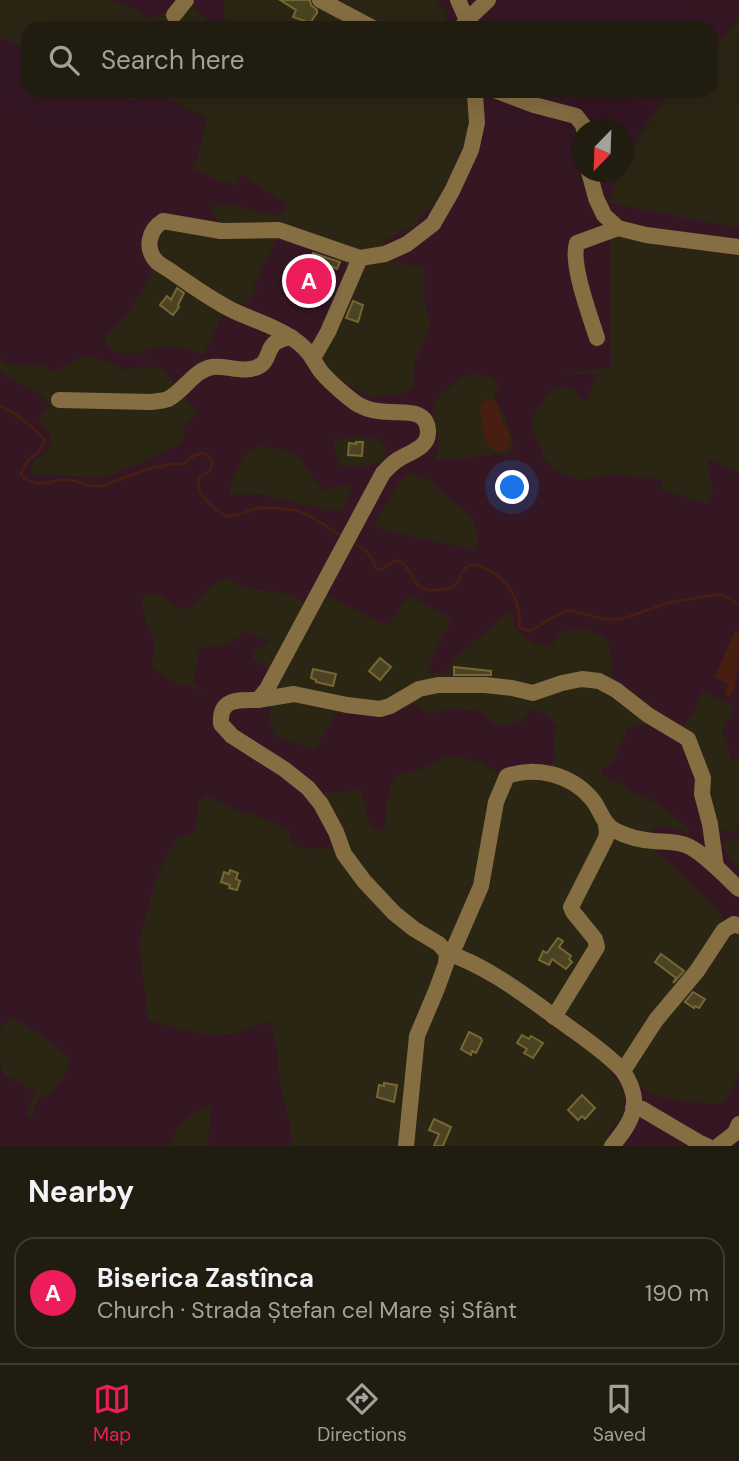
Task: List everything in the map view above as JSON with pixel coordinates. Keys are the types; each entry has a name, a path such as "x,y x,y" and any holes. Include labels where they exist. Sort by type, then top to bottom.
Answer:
{"street":[{"path":"174,15 186,0"},
{"path":"320,0 360,21"},
{"path":"458,0 463,21"},
{"path":"467,21 488,0"},
{"path":"258,700 267,689 383,473 426,440 426,422 411,412 371,410 359,405 321,373 304,347 291,337 231,310 157,261 149,243 151,234 155,226 163,221 221,231 279,230 360,258 385,254 407,244 433,224 453,191 471,150 477,123 475,98"},
{"path":"514,98 534,106 576,116 578,119"},
{"path":"592,182 604,215 618,228 646,235 739,247"},
{"path":"597,338 574,251 577,243 618,228"},
{"path":"313,358 328,332 360,258"},
{"path":"59,400 151,402 166,399 202,371 213,367 245,370 262,365 276,342 291,337"},
{"path":"612,1146 632,1115 635,1103 623,1071 554,1017 466,959 447,953 439,944 394,913 364,881 344,854 321,804 308,788 284,769 232,736 221,724 220,715 226,704 233,700 258,700 294,694 380,709 419,689 438,685 485,685 533,693 582,679 599,681 688,739 703,778 702,794 710,824 716,867"},
{"path":"407,1146 417,1037 443,973 447,953 455,946 481,886 496,802 507,776 535,771 557,774 577,785 590,797 606,824 614,830 631,837 689,846 739,889"},
{"path":"554,1017 597,947 596,939 571,907 607,834 606,824"},
{"path":"623,1071 656,1020 697,971 724,930 734,924 739,926"},
{"path":"633,1108 642,1109 707,1146"},
{"path":"718,1146 735,1133 739,1124"}],"shaded area":[{"path":"111,0 177,0 170,10 150,20 137,10"},
{"path":"186,0 226,0 224,18 228,21 208,21"},
{"path":"436,0 739,0 739,17 718,43 718,21 446,21 447,13"},
{"path":"0,38 21,47 21,98 129,98 132,101 166,98 207,119 194,169 219,181 237,185 241,175 286,203 286,210 277,216 216,204 210,209 220,221 219,224 153,218 161,255 131,309 115,328 105,335 105,344 118,353 148,353 145,348 176,347 204,354 230,299 246,306 253,292 258,294 253,288 278,235 345,262 349,272 327,319 321,321 322,366 332,377 371,397 405,393 413,387 415,362 431,322 423,301 426,295 421,289 426,278 422,276 425,269 388,262 384,241 417,224 421,214 433,207 448,181 464,143 471,114 467,98 668,98 645,126 634,145 634,119 571,119 571,182 616,182 610,203 739,228 739,256 657,245 610,235 611,368 560,374 596,374 586,401 578,397 574,389 558,387 548,394 532,417 532,428 544,458 554,470 581,480 614,474 662,480 660,489 707,504 713,492 707,459 739,472 739,757 732,760 722,732 734,706 702,691 694,712 682,728 612,677 612,658 606,638 584,629 559,632 553,645 536,644 515,630 513,614 508,612 459,654 445,673 427,673 433,655 452,619 408,595 388,626 326,595 294,625 304,603 299,599 286,594 248,588 226,578 215,584 187,610 156,594 146,594 141,599 154,640 152,668 176,683 203,691 193,682 200,647 225,644 246,631 270,643 256,649 252,659 277,676 269,717 271,726 278,737 315,750 336,713 391,714 415,704 428,714 449,708 479,711 499,727 522,720 531,708 546,715 557,725 554,739 556,760 549,766 517,767 499,773 480,762 454,756 394,777 387,800 383,831 371,828 361,790 325,792 325,800 348,840 329,850 302,849 291,840 288,830 205,795 198,803 196,828 191,834 174,841 157,876 139,942 148,1020 215,1035 241,1032 269,1021 276,1043 292,1146 208,1146 211,1106 184,1120 170,1146 0,1146 0,1064 4,1074 36,1093 26,1112 31,1117 39,1097 51,1094 71,1060 42,1036 9,1018 0,1029 0,370 5,376 38,392 50,405 38,418 48,430 52,447 32,464 34,475 103,477 141,463 183,443 184,427 197,413 162,369 148,367 123,370 109,362 86,356 51,373 44,366 6,364 0,358","holes":["475,373 491,377 500,385 493,395 506,420 514,446 510,453 436,460 439,445 432,412 438,397 462,377","358,436 379,440 387,449 381,463 363,466 338,465 333,440","259,446 297,455 322,490 351,484 345,508 337,512 261,494 230,495 232,480 245,454","410,473 431,481 473,518 478,540 474,550 376,528 375,521 400,481"]},
{"path":"488,399 497,403 509,433 511,440 504,451 495,451 485,441 480,407"},
{"path":"737,631 738,668 735,686 729,698 725,695 728,684 715,677"},
{"path":"642,724 655,727 685,742 718,828 732,832 739,827 739,836 722,845 739,872 739,932 724,923 722,914 652,847 649,830 660,825 679,829 688,836 690,830 646,797 630,792 620,783 612,782 601,774 604,768 613,762 628,728"},
{"path":"632,1047 641,1055 633,1073 637,1083 652,1094 663,1097 717,1104 725,1101 739,1075 739,1146 624,1146 623,1143 605,1137 615,1122 620,1123 625,1100 609,1070"}],"building":[{"path":"280,0 310,0 317,13 311,21 304,21 293,17 296,10"},
{"path":"313,253 340,262 337,269 311,257"},
{"path":"293,269 325,281 319,294 293,284 294,282 288,279"},
{"path":"177,288 184,293 173,315 160,305 167,296 171,300"},
{"path":"353,301 363,305 358,322 346,318"},
{"path":"363,442 362,456 348,455 349,443"},
{"path":"380,658 391,667 380,680 369,671"},
{"path":"454,667 491,671 491,675 454,675"},
{"path":"313,669 336,674 333,686 311,678"},
{"path":"230,870 238,873 236,879 240,881 237,890 221,882 224,872 229,874"},
{"path":"558,938 563,941 559,947 571,956 569,959 572,962 566,969 552,959 549,965 539,960 543,951 547,953"},
{"path":"661,954 684,971 673,983 676,978 655,962"},
{"path":"693,992 705,999 699,1008 685,1002"},
{"path":"469,1032 482,1041 476,1053 472,1051 471,1055 461,1049"},
{"path":"522,1035 529,1039 531,1036 543,1043 533,1058 524,1053 527,1049 517,1043"},
{"path":"384,1083 397,1085 394,1102 377,1097 379,1085 384,1086"},
{"path":"582,1095 595,1108 585,1119 582,1116 578,1120 568,1110"},
{"path":"434,1119 451,1127 443,1146 434,1146 439,1134 429,1130"}],"waterway":[{"path":"0,406 24,421 45,440 40,450 26,463 21,474 32,482 41,484 72,480 91,486 102,486 147,469 184,464 201,453 206,454 213,462 210,471 201,476 199,488 206,500 224,515 238,515 261,508 294,510 313,518 343,537"},
{"path":"351,542 367,552 380,570 394,561 402,562 419,586 429,590 451,588 471,565 490,570 507,585 514,597 520,628 531,631 564,612 573,611 619,620 668,603 714,595 723,595 739,604"}],"place":[{"name":"Biserica Zastînca","path":"309,281"}]}
